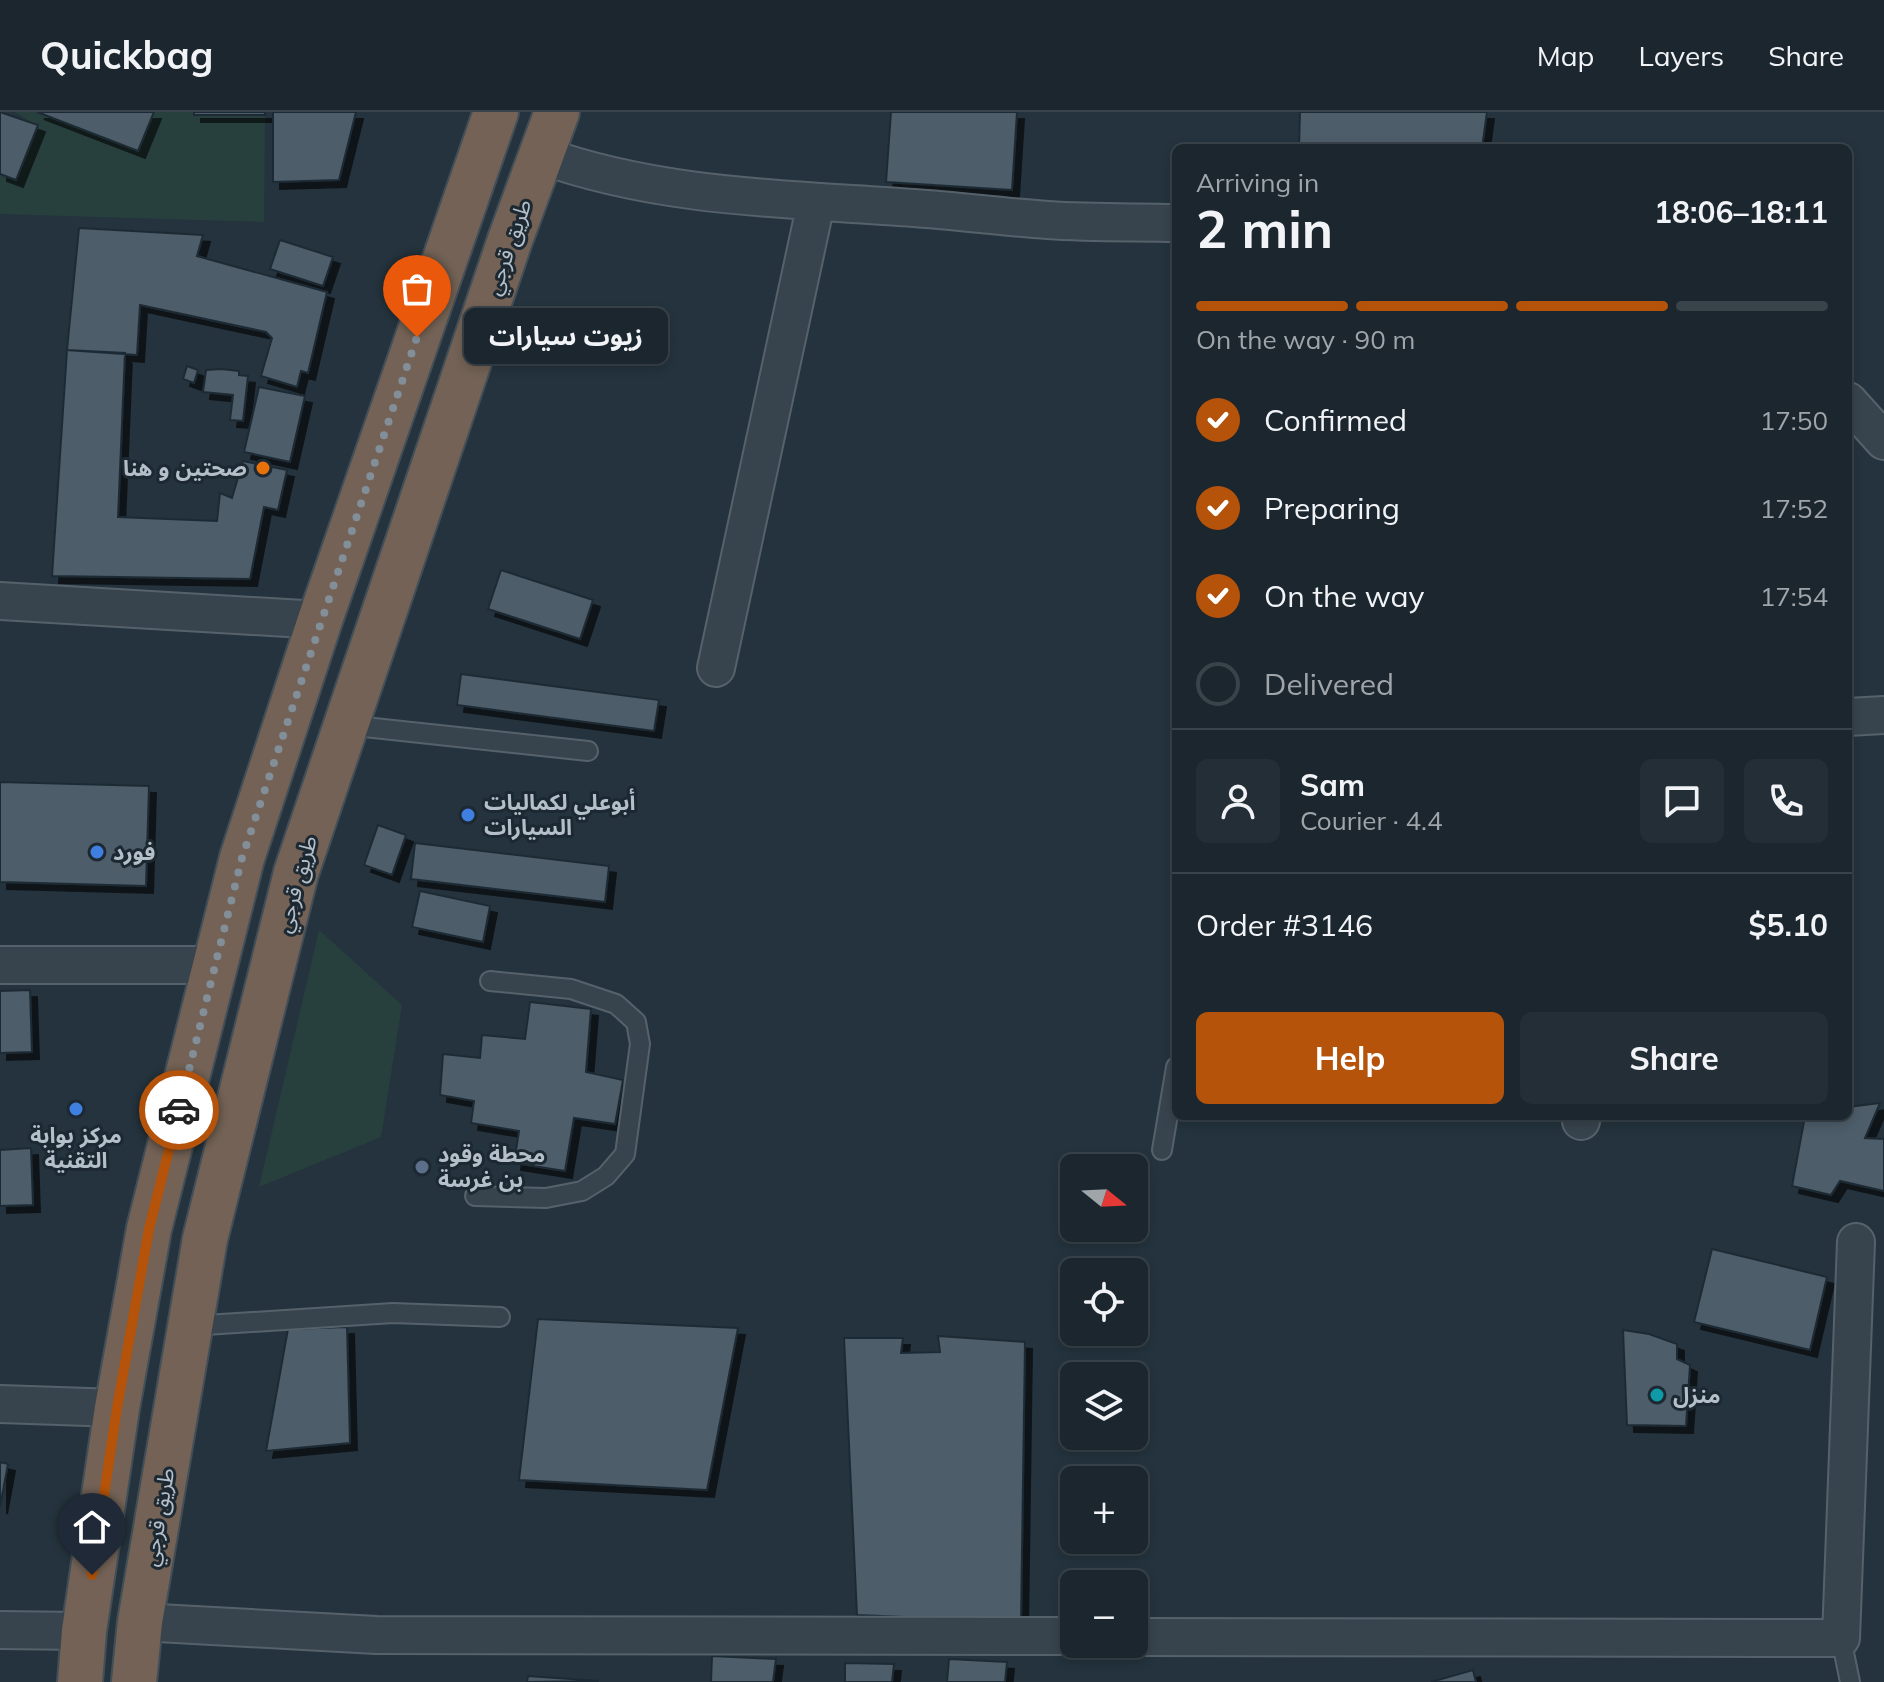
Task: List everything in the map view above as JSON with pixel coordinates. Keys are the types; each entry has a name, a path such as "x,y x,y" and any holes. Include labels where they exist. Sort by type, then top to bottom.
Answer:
{"highway":[{"path":"80,1682 84,1631 117,1408 149,1229 242,858 320,620 496,112"},
{"name":"طريق قرجي","path":"134,1682 140,1622 205,1239 296,873 510,240 557,112"},
{"path":"242,858 296,873"}],"street":[{"path":"541,155 617,177 668,186 816,203 1051,220 1172,223"},
{"path":"716,668 816,203"},
{"path":"1852,405 1884,441"},
{"path":"0,601 320,620"},
{"path":"1852,717 1884,715"},
{"path":"0,965 214,965"},
{"path":"1148,1637 1841,1638 1856,1242"},
{"path":"0,1404 117,1408"},
{"path":"140,1622 376,1635 1060,1636"},
{"path":"0,1630 84,1631"}],"lane":[{"path":"346,725 588,751"},
{"path":"475,1196 546,1198 582,1191 606,1176 625,1154 640,1044 636,1022 616,1004 571,989 490,981"},
{"path":"1162,1150 1172,1091"},
{"path":"190,1326 393,1313 500,1317"},
{"path":"1841,1638 1850,1682"}],"green space":[{"path":"15,112 265,115 264,222 0,214 0,174 17,180 37,126"},
{"path":"319,930 402,1005 381,1137 259,1187"}],"building":[{"path":"0,112 38,125 16,180 0,174"},
{"path":"37,112 154,112 138,151"},
{"path":"194,112 265,112 265,115 194,115"},
{"path":"273,112 356,112 339,180 273,182"},
{"path":"891,112 1017,112 1012,190 886,182"},
{"path":"1300,112 1487,112 1483,144 1299,144"},
{"path":"79,228 203,235 197,256 327,292 308,373 301,371 297,387 261,376 272,338 266,332 140,305 137,355 67,350"},
{"path":"280,240 333,257 323,286 270,269"},
{"path":"67,350 125,353 118,517 217,521 220,493 232,498 243,461 287,470 278,510 264,507 250,579 52,576"},
{"path":"187,366 198,370 194,383 183,379"},
{"path":"206,370 239,371 239,375 248,376 243,421 230,420 233,395 203,392"},
{"path":"259,387 305,396 290,462 244,452"},
{"path":"501,570 593,600 580,639 488,609"},
{"path":"461,674 659,700 654,731 457,705"},
{"path":"0,782 149,786 146,886 0,882"},
{"path":"378,825 406,835 392,875 364,865"},
{"path":"415,843 609,866 605,902 411,879"},
{"path":"420,891 490,906 483,942 412,927"},
{"path":"30,990 32,1052 0,1053 0,991"},
{"path":"530,1002 591,1009 586,1072 623,1080 615,1124 574,1118 565,1171 514,1163 519,1131 471,1123 474,1101 440,1095 443,1054 480,1058 482,1035 525,1039"},
{"path":"1880,1103 1865,1138 1884,1139 1884,1191 1840,1181 1831,1195 1792,1186 1804,1120 1852,1120 1852,1106"},
{"path":"31,1148 33,1205 0,1206 0,1150"},
{"path":"1712,1249 1827,1277 1810,1350 1694,1322"},
{"path":"538,1319 738,1328 707,1490 519,1480"},
{"path":"347,1327 350,1443 266,1451 288,1329"},
{"name":"منزل","path":"1623,1330 1649,1334 1677,1344 1677,1359 1690,1365 1686,1426 1627,1425"},
{"path":"938,1336 1025,1342 1021,1622 857,1615 844,1338 903,1338 901,1353 940,1352"},
{"path":"0,1462 8,1464 0,1507"},
{"path":"712,1656 776,1659 773,1682 711,1682"},
{"path":"949,1659 1007,1662 1005,1682 947,1682"},
{"path":"845,1663 894,1664 892,1682 845,1682"},
{"path":"1473,1670 1476,1682 1431,1682"},
{"path":"528,1676 599,1681 527,1682"}],"way so far":[{"path":"179,1110 242,858 417,337"}],"place":[{"name":"زيوت سيارات","path":"417,337"},
{"name":"صحتين و هنا","path":"263,468"},
{"name":"أبوعلي لكماليات السيارات","path":"468,815"},
{"name":"فورد","path":"97,852"},
{"name":"مركز بوابة التقنية","path":"76,1109"},
{"name":"محطة وقود بن غرسة","path":"422,1167"},
{"name":"منزل","path":"1657,1395"}],"route":[{"path":"92,1575 117,1408 149,1229 179,1110"}]}
